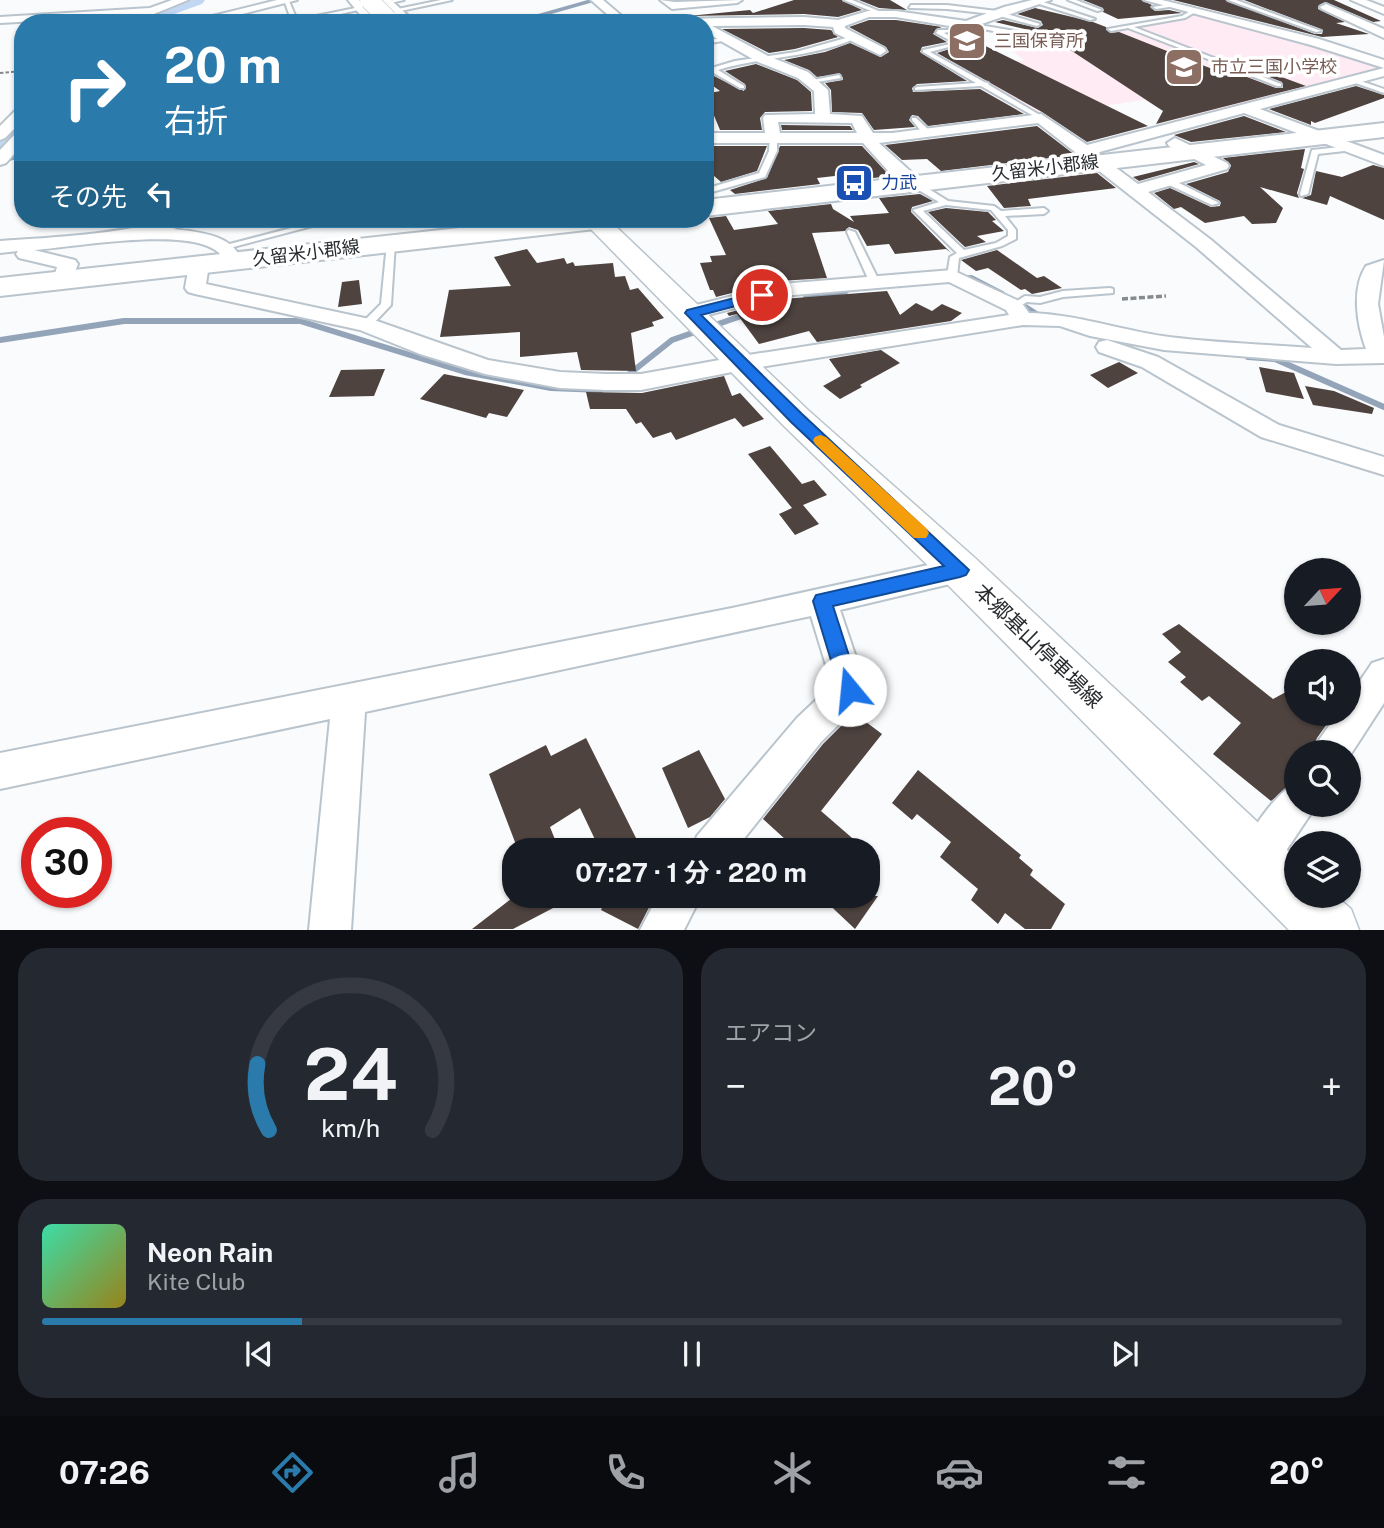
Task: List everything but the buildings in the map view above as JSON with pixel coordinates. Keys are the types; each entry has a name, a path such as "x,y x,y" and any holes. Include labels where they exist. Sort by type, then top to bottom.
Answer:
{"main road":[{"path":"361,3 387,12"},
{"name":"久留米小郡線","path":"714,207 913,183 1091,157 1193,152 1384,130"},
{"name":"久留米小郡線","path":"0,287 199,265 227,254 391,243 522,228"},
{"name":"本郷基山停車場線","path":"610,228 796,418 960,570 1330,929"}],"street":[{"path":"143,14 183,0"},
{"path":"596,0 613,14"},
{"path":"665,0 672,6 736,0"},
{"path":"1357,0 1366,0"},
{"path":"1357,0 1384,13"},
{"path":"230,14 289,1"},
{"path":"714,23 804,21 839,24 858,16 907,14 967,25 1042,1"},
{"path":"1174,6 1384,64"},
{"path":"1326,7 1384,34"},
{"path":"100,14 150,11"},
{"path":"1346,15 1384,13"},
{"path":"839,24 839,30 880,51"},
{"path":"714,31 763,59 803,75 811,81 821,90 823,118"},
{"path":"1366,58 1384,51"},
{"path":"1091,157 1154,134 1384,72"},
{"path":"1246,109 1384,161"},
{"path":"774,138 770,118 857,119 882,159 913,183"},
{"path":"714,138 867,138 928,134 1041,118 1203,243 1336,357"},
{"path":"0,135 14,120"},
{"path":"1136,190 1222,166 1154,134"},
{"path":"0,160 14,144"},
{"path":"0,248 91,240 142,228 182,236 227,254"},
{"path":"0,248 68,264 63,280"},
{"path":"199,265 195,288 366,326 485,367 560,380 641,382 1026,316 1062,320 1102,332 1164,343 1336,357 1382,356 1369,329 1366,301 1373,270 1384,266"},
{"path":"692,313 781,290 952,276 1074,339 1126,352 1150,362 1270,431 1384,466"},
{"path":"0,771 960,570"},
{"path":"721,838 809,730 850,690 822,601"},
{"path":"1341,740 1384,674"},
{"path":"330,929 349,699"},
{"path":"1257,859 1287,817"},
{"path":"661,929 674,908"}],"lane":[{"path":"387,12 449,0"},
{"path":"847,0 871,7 883,14"},
{"path":"1071,0 1099,10"},
{"path":"1231,0 1318,32"},
{"path":"1042,1 1092,19"},
{"path":"323,14 361,3"},
{"path":"1111,29 1183,17 1174,6"},
{"path":"911,8 947,7 996,14 1037,24"},
{"path":"967,25 1045,38"},
{"path":"1275,32 1298,26"},
{"path":"1130,27 1279,85"},
{"path":"946,31 938,32 960,43 925,51 1041,118"},
{"path":"714,70 797,54 855,37"},
{"path":"714,40 726,38"},
{"path":"714,73 742,87"},
{"path":"811,81 839,77"},
{"path":"1352,80 1384,91"},
{"path":"917,89 986,84"},
{"path":"914,119 928,134"},
{"path":"714,189 761,175 773,151 774,138"},
{"path":"1304,194 1315,152 1350,148"},
{"path":"1168,181 1215,203"},
{"path":"913,183 946,203"},
{"path":"952,276 955,257 962,253 1005,244 1013,237 1012,230 994,208 946,203 917,210 962,253"},
{"path":"1000,214 1044,211"},
{"path":"227,254 307,228"},
{"path":"851,232 875,283"},
{"path":"366,326 386,305 391,243"},
{"path":"1026,316 1025,299 1040,300 1063,294 1110,291"}],"shaded area":[{"path":"1187,12 1315,45 1384,69 1188,122 1144,100 1038,113 965,70 1024,60 1012,51 1055,48 1045,39 1048,38 1178,16"}],"waterway":[{"path":"156,14 196,0"},
{"path":"545,14 594,0"},
{"path":"0,144 14,130"},
{"path":"0,161 14,157"},
{"path":"962,279 971,278 1002,294"},
{"path":"806,298 846,291"},
{"path":"1019,303 1041,317"},
{"path":"623,379 672,340 747,314"},
{"path":"0,340 124,321 300,321 465,372 551,388 601,390"},
{"path":"1248,357 1275,359 1384,407"}],"slow traffic":[{"path":"820,440 920,533"}],"place":[{"name":"三国保育所","path":"967,41"},
{"name":"市立三国小学校","path":"1184,67"},
{"name":"力武","path":"854,183"}],"route":[{"path":"762,295 692,313 796,418 960,570 822,601 850,690"}]}
